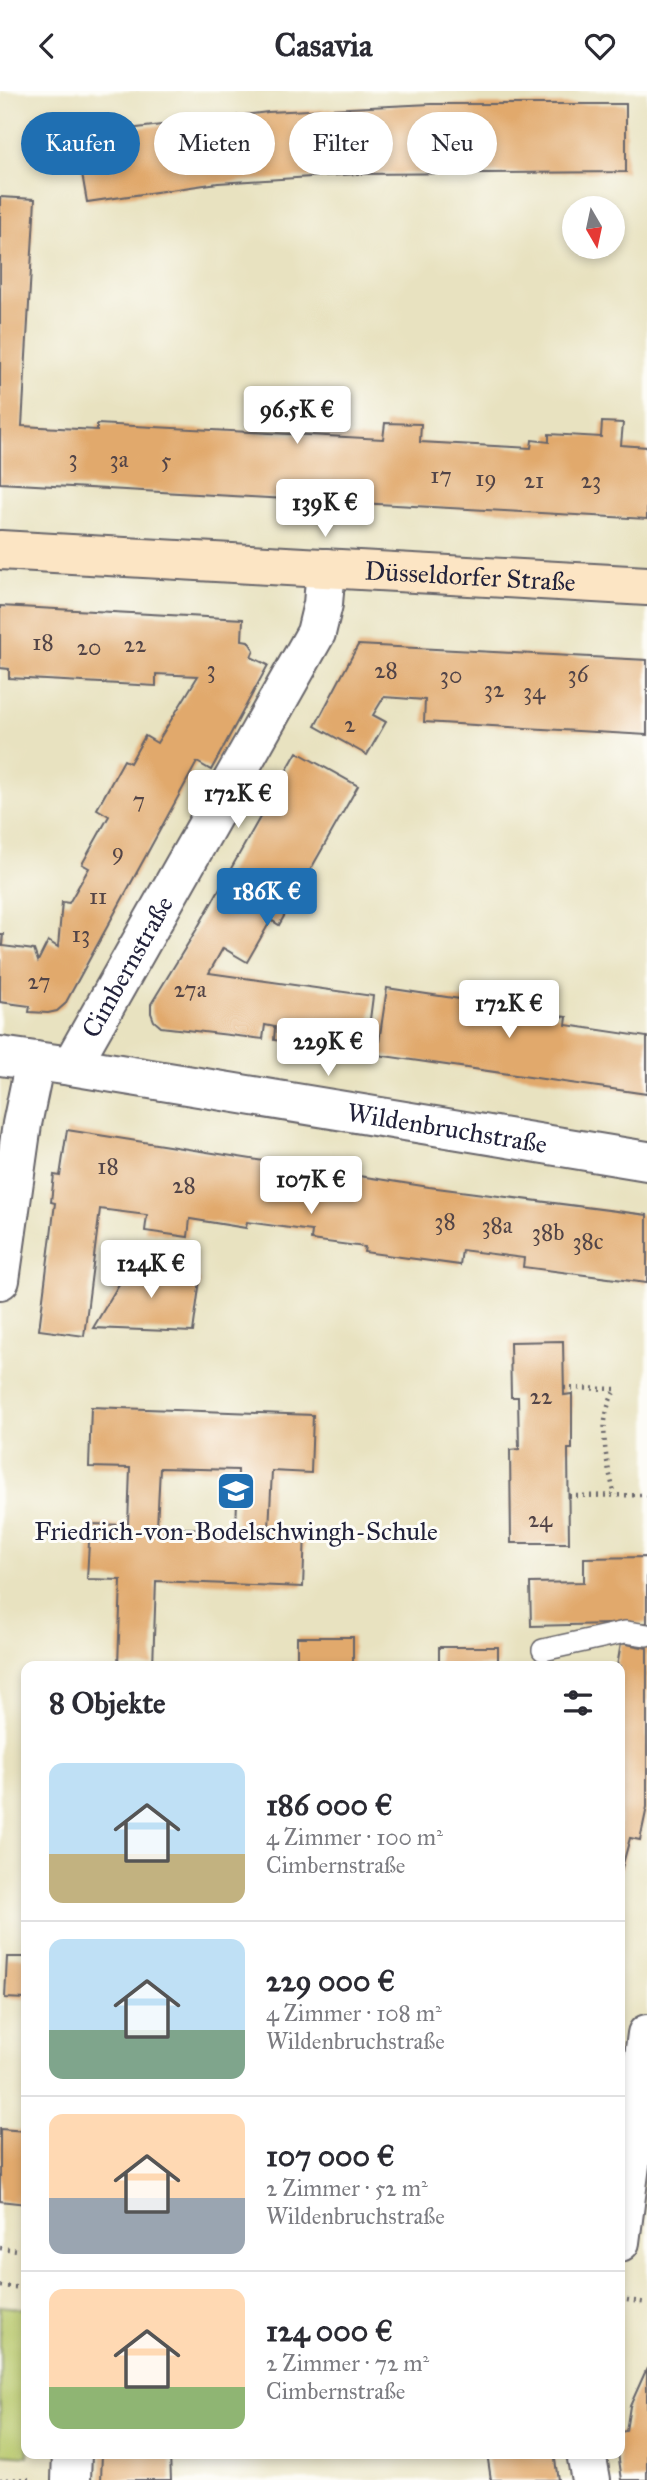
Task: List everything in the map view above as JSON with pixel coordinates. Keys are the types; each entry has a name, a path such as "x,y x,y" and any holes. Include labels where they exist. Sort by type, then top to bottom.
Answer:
{"street":[{"name":"Düsseldorfer Straße","path":"0,550 647,586"},
{"name":"Cimbernstraße","path":"0,1280 22,1124 35,1061 316,633 323,604 326,568"},
{"name":"Wildenbruchstraße","path":"35,1061 647,1161"},
{"path":"625,2204 647,2035"},
{"path":"71,2480 72,2459"},
{"path":"587,2459 591,2480"}],"lane":[{"path":"543,1650 625,1632 647,1635"}],"path":[{"path":"564,1388 616,1389 609,1401 605,1445 615,1495"},
{"path":"569,1496 647,1495"},
{"path":"0,2248 21,2250"},
{"path":"0,2286 21,2288"},
{"path":"625,2300 647,2303"}],"green space":[{"path":"0,2306 21,2308 21,2456 0,2454"}],"building":[{"path":"431,104 626,104 626,172 497,173 497,112 407,112 407,174 393,174 393,112 289,112 289,175 342,175 218,183 87,202 82,175 140,175 140,128 154,126 154,175 275,175 275,112 268,112"},
{"path":"0,197 35,199 22,426 97,430 97,424 383,439 385,423 421,424 420,442 531,448 532,440 549,442 549,434 601,437 602,422 623,423 621,445 647,447 647,519 0,483"},
{"path":"0,606 243,619 242,640 248,641 254,650 251,657 268,665 211,770 197,762 65,1004 57,1011 48,1013 29,1012 30,1006 0,1002 0,934 3,934 2,946 34,950 38,961 48,941 58,947 62,902 69,903 89,868 82,864 109,816 97,809 124,760 130,763 145,736 157,743 198,676 156,674 156,686 9,678 9,669 0,668"},
{"path":"358,645 647,660 647,735 424,722 425,700 384,697 373,715 386,722 367,755 315,726"},
{"path":"297,752 358,786 279,925 271,920 247,962 223,948 209,973 373,996 366,1051 321,1045 322,1033 303,1030 301,1044 274,1040 275,1027 265,1025 263,1039 161,1027 154,1021 151,1013 151,1004"},
{"path":"387,988 480,1002 482,988 540,997 538,1013 567,1017 566,1025 647,1037 647,1094 377,1055"},
{"path":"67,1130 429,1187 647,1215 647,1283 523,1267 524,1258 462,1250 460,1265 364,1252 365,1247 311,1240 312,1231 247,1222 246,1228 190,1219 188,1237 145,1231 147,1215 100,1209 84,1336 39,1330 55,1203 51,1202 54,1175 60,1176"},
{"path":"143,1251 151,1258 160,1260 159,1274 200,1280 193,1332 93,1328 138,1252"},
{"path":"563,1341 564,1395 572,1394 572,1449 568,1449 569,1543 511,1543 510,1450 519,1449 518,1397 511,1397 510,1342"},
{"path":"91,1407 313,1415 311,1473 272,1471 269,1529 305,1531 303,1587 156,1581 153,1661 118,1661 121,1580 87,1579 90,1524 128,1525 130,1468 89,1467","holes":["160,1468 238,1470 236,1530 157,1527"]},
{"path":"647,1557 647,1623 531,1626 530,1583 584,1582 584,1558"},
{"path":"297,1637 353,1637 353,1661 297,1661"},
{"path":"621,1643 647,1648 647,1807 640,1840 630,1838 625,1856 625,1661 618,1661"},
{"path":"439,1647 498,1647 498,1661 439,1661"},
{"path":"7,1957 21,1957 21,1999 5,1998"},
{"path":"0,2129 21,2131 21,2203 0,2201"},
{"path":"647,2368 647,2480 622,2480 619,2459 625,2459 625,2431 630,2406"},
{"path":"102,2459 170,2459 171,2480 101,2480"},
{"path":"488,2459 555,2459 558,2480 491,2480"}],"place":[{"name":"Friedrich-von-Bodelschwingh-Schule","path":"236,1491"}]}
